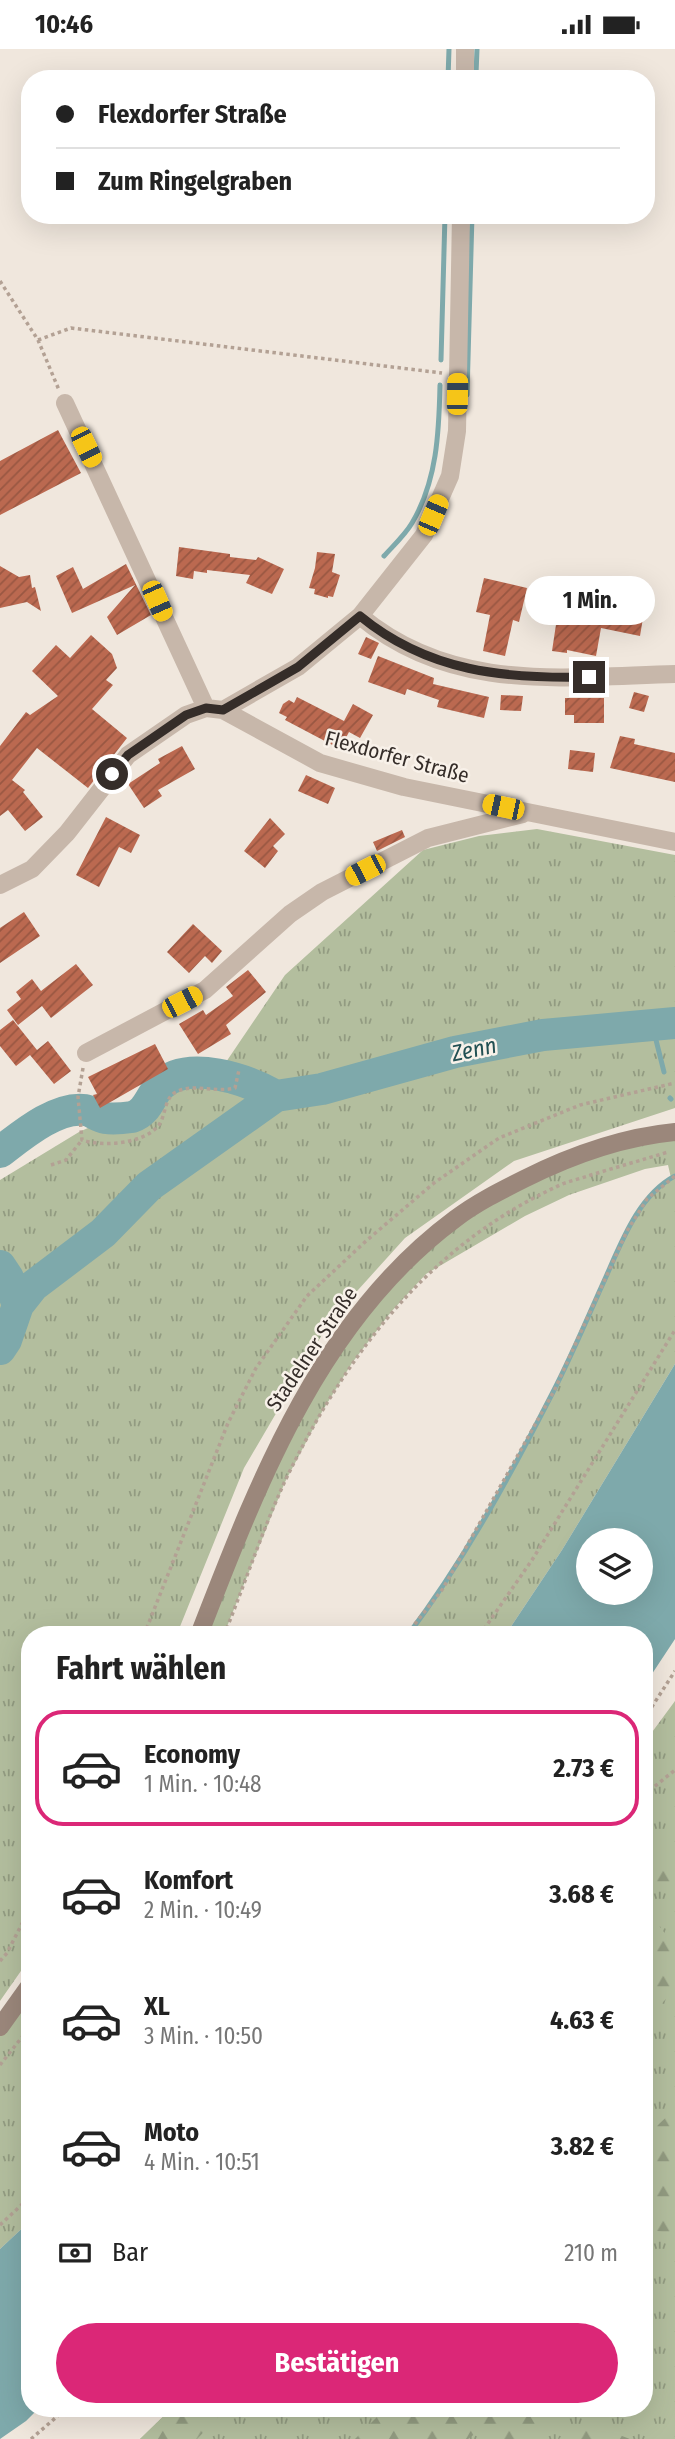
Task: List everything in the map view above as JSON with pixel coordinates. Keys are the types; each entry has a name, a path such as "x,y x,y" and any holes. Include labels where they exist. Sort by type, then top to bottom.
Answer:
{"main road":[{"name":"Stadelner Straße","path":"202,1626 231,1551 282,1435 336,1345 369,1301 420,1249 455,1219 489,1197 544,1168 604,1146 675,1132"},
{"path":"0,2027 21,1998"}],"street":[{"path":"465,49 465,70"},
{"path":"0,885 32,869 67,833 128,755 186,715 215,709 298,667 360,616 424,535 450,476 457,431 461,224"},
{"path":"65,403 215,709"},
{"path":"360,616 401,644 456,667 541,678 675,674"},
{"name":"Flexdorfer Straße","path":"215,709 320,763 404,787 675,842"},
{"name":"Flexdorfer Straße","path":"86,1053 205,990 290,914 322,892 428,838 527,813"}],"path":[{"path":"0,281 38,340 65,403"},
{"path":"38,340 71,328 458,375"},
{"path":"51,1165 66,1160 82,1140 78,1097 86,1053"},
{"path":"82,1140 94,1144 121,1143 144,1136 158,1127 169,1098 175,1092 188,1089 223,1091 235,1088 239,1070"},
{"path":"229,1626 285,1482 323,1411 352,1363 391,1312 426,1274 470,1236 558,1185 675,1151"},
{"path":"413,1626 442,1590 554,1391 627,1231 647,1199 675,1176"},
{"path":"486,1626 532,1560 675,1329"},
{"path":"653,1705 675,1671"},
{"path":"653,1787 675,1770"},
{"path":"0,1961 21,1926"},
{"path":"0,2065 21,2038"},
{"path":"0,2225 21,2205"},
{"path":"31,2439 57,2417"}],"green space":[{"path":"537,829 675,855 675,1108 514,1161 405,1238 330,1321 244,1468 180,1626 21,1626 21,1971 0,2001 0,1180 79,1132 222,1068 285,975 423,850 479,836"},
{"path":"675,1132 675,1364 562,1550 511,1626 414,1626 442,1590 500,1490 554,1391 627,1231 647,1199 671,1178 668,1165 645,1169 569,1195 525,1216 426,1274 391,1312 352,1363 323,1410 285,1482 227,1626 203,1626 306,1393 420,1249 544,1169"},
{"path":"675,1701 675,2439 140,2439 163,2417 653,2417 653,1731"},
{"path":"653,1849 675,1855 675,1895 653,1881"},
{"path":"653,1918 675,1946 675,1990 653,2012"},
{"path":"21,1998 21,2229 0,2249 0,2027"},
{"path":"675,2109 675,2234 653,2230 653,2130"},
{"path":"163,2417 218,2417 197,2439 140,2439"},
{"path":"377,2417 549,2417 541,2439 495,2439 484,2427 468,2439 355,2439"},
{"path":"571,2428 601,2428 630,2439 559,2439"}],"water":[{"path":"675,1364 675,1639 653,1672 653,1626 511,1626 562,1550"},
{"path":"21,2229 21,2417 30,2417 0,2439 0,2249"}],"building":[{"path":"58,430 81,473 0,515 0,461"},
{"path":"179,547 230,554 230,557 256,560 258,557 284,569 272,594 246,583 250,575 207,570 207,573 194,571 193,579 176,576"},
{"path":"317,552 335,554 332,572 340,575 333,597 314,594 315,589 309,588"},
{"path":"126,564 151,615 117,635 107,617 135,585 72,613 56,576 73,567 83,589"},
{"path":"0,566 19,577 30,575 41,611 27,602 0,608"},
{"path":"484,578 527,588 519,622 513,620 505,656 483,651 490,615 476,612"},
{"path":"551,588 645,606 640,636 601,628 596,656 567,650 567,653 552,651 557,618 546,617"},
{"path":"91,635 112,654 117,668 106,680 113,685 92,709 127,738 88,788 37,748 12,780 25,790 23,792 43,817 25,831 8,810 0,816 0,746 26,712 30,715 58,696 32,671 56,645 70,658"},
{"path":"366,637 379,643 371,659 358,654"},
{"path":"378,656 434,678 433,684 489,697 484,718 437,707 439,700 407,689 405,695 368,682"},
{"path":"634,692 649,696 644,712 629,708"},
{"path":"501,695 523,696 521,711 500,710"},
{"path":"297,697 344,721 353,704 373,715 360,738 349,732 340,749 285,720 287,717 279,713 283,704 289,700 294,703"},
{"path":"565,698 604,698 604,723 574,723 574,715 565,715"},
{"path":"620,736 635,739 634,744 675,753 675,782 610,768"},
{"path":"182,746 195,769 158,790 162,796 144,808 128,784 160,763 158,759"},
{"path":"570,750 595,753 593,772 568,769"},
{"path":"306,775 335,788 328,804 298,791"},
{"path":"106,817 140,835 131,853 119,847 99,887 76,875"},
{"path":"270,818 285,834 273,846 278,851 265,868 244,851"},
{"path":"402,830 405,837 377,851 373,842"},
{"path":"24,912 40,936 0,963 0,928"},
{"path":"193,924 222,951 212,963 205,956 189,973 167,952"},
{"path":"76,964 93,985 51,1018 42,1006 18,1025 7,1010 21,999 16,992 32,979 41,991"},
{"path":"248,970 266,992 226,1025 231,1034 198,1054 179,1024 203,1010 206,1015 233,996 226,987"},
{"path":"13,1020 37,1050 48,1041 71,1071 54,1084 30,1055 16,1066 0,1046 0,1030"},
{"path":"155,1044 168,1069 100,1108 93,1095 97,1094 88,1077"}],"waterway":[{"path":"448,70 449,49"},
{"path":"476,70 477,49"},
{"path":"441,360 445,224"},
{"path":"467,395 472,224"},
{"path":"384,556 409,527 427,490 435,456 440,385"},
{"name":"Zenn","path":"0,1349 6,1340 18,1305 33,1286 103,1233 149,1186 276,1096 322,1089 455,1052 543,1035 675,1023"},
{"path":"652,1024 664,1072"},
{"name":"Zenn","path":"0,1152 51,1117 62,1113 85,1110 105,1118 137,1115 160,1086 186,1073 234,1078 276,1096"},
{"path":"415,1626 468,1547 520,1455 565,1367 638,1211 661,1185 675,1176"},
{"name":"Zenn","path":"0,1266 8,1278 18,1305"}],"route":[{"path":"112,774 128,755 186,715 206,708 223,710 298,667 360,616 401,644 456,667 514,676 589,677"}]}
